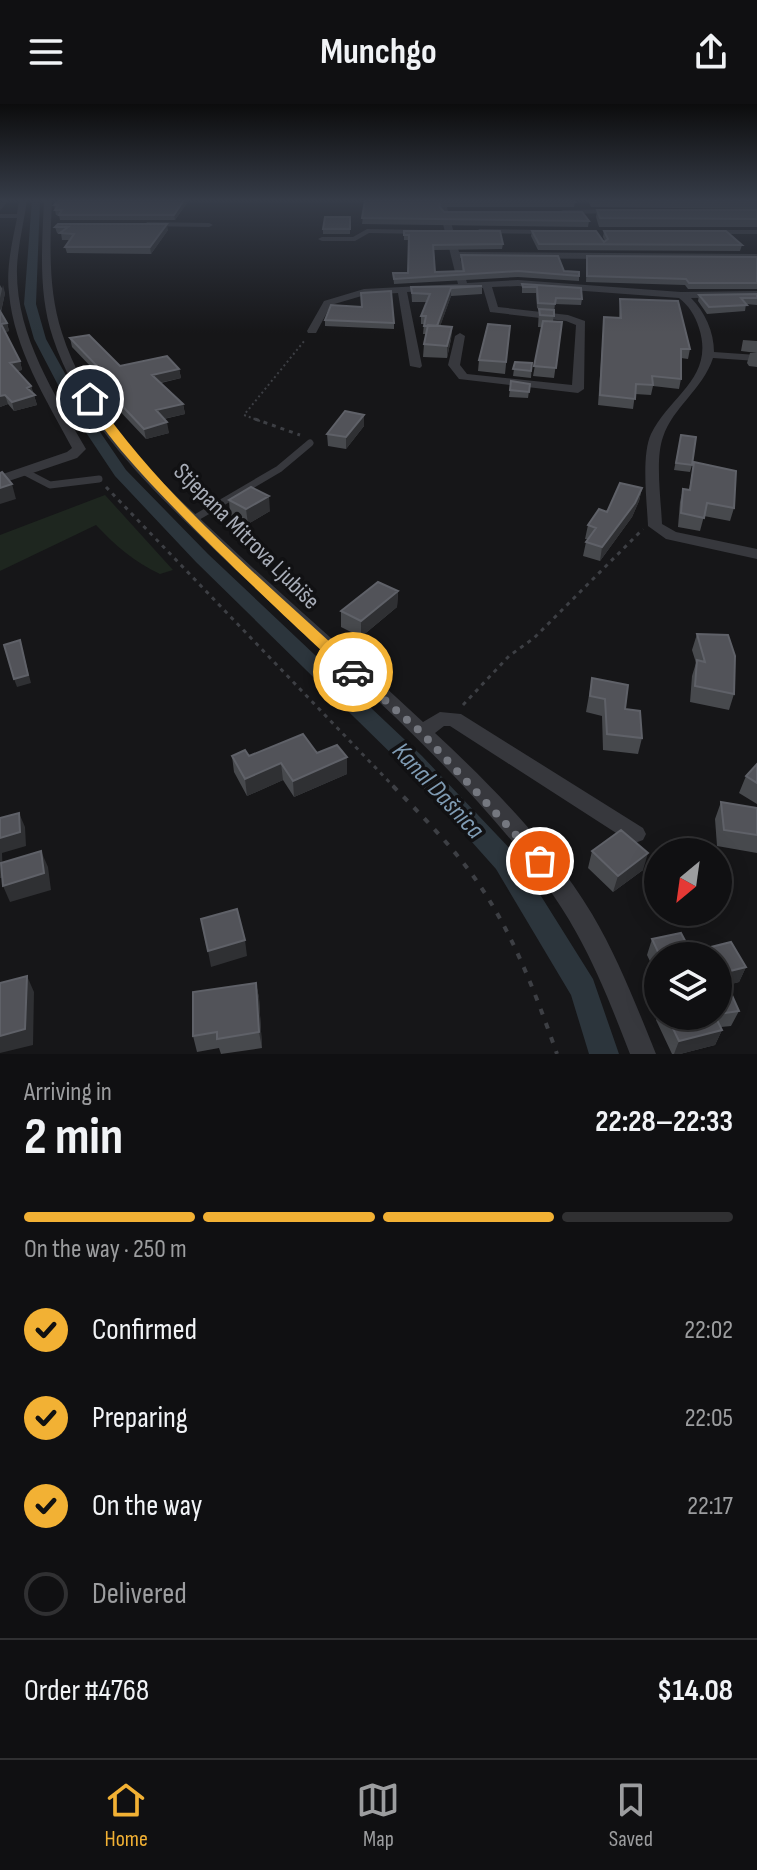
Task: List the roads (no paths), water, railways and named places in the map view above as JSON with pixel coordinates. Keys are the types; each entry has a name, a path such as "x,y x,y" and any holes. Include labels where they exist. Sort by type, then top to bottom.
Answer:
{"street":[{"path":"0,480 72,455 79,449 48,396 18,316 13,269 17,244"},
{"name":"Stjepana Mitrova Ljubiše","path":"52,244 45,284 64,355 115,436 192,520 422,733 505,819 558,882 608,965 643,1054"},
{"path":"452,244 463,285"},
{"path":"455,255 757,257"},
{"path":"312,331 327,303 364,292 518,283 681,295 757,294"},
{"path":"460,336 454,365 463,377 578,389 581,323 568,318 494,310 487,286"},
{"path":"402,289 416,366"},
{"path":"681,295 695,307 705,328 710,355 700,381 656,435 652,451 655,526 671,536 757,554"},
{"path":"710,355 757,358"},
{"path":"422,733 440,719 454,719 635,834"}],"lane":[{"path":"192,520 279,469 310,443"},
{"path":"25,472 36,481 56,485 99,479"}],"waterway":[{"name":"Kanal Dašnica","path":"33,244 30,304 40,339 78,410 120,473 202,558 414,762 505,861 583,989 604,1054"}]}
